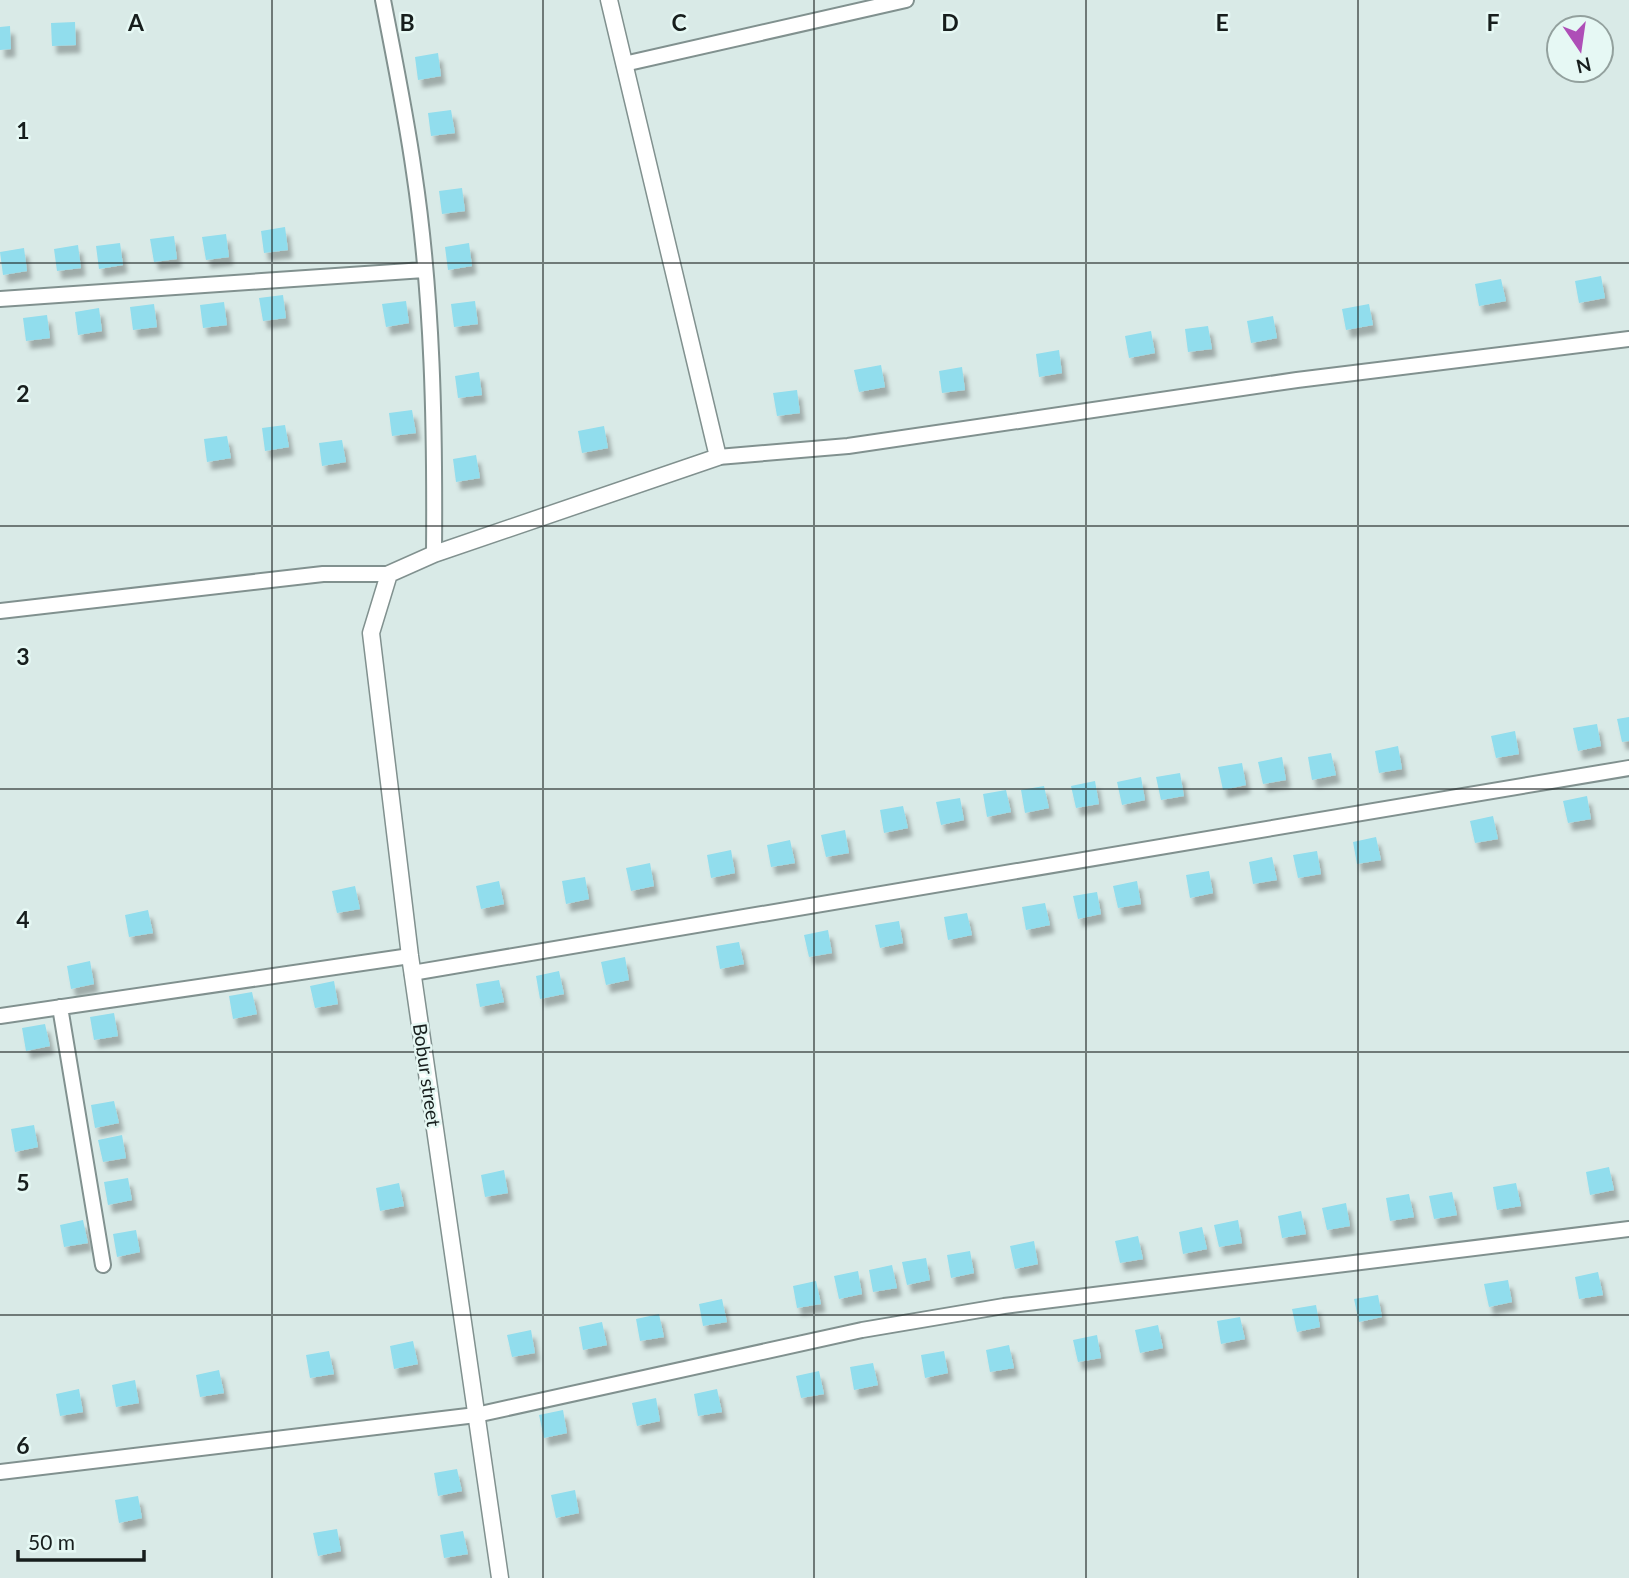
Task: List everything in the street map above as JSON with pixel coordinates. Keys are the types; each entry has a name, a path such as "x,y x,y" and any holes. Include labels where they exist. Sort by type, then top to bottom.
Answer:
{"street":[{"path":"383,0 415,174 424,270 431,364 434,554"},
{"path":"609,0 718,457"},
{"path":"624,64 906,0"},
{"path":"0,299 424,270"},
{"path":"0,611 323,574 389,574 434,554 718,457 848,446 1297,380 1629,339"},
{"name":"Bobur street","path":"389,574 370,633 412,973 500,1578"},
{"path":"412,973 1629,768"},
{"path":"0,1016 410,956"},
{"path":"61,1007 103,1265"},
{"path":"0,1472 476,1415 862,1330 1004,1306 1629,1229"}],"building":[{"path":"75,22 76,45 52,46 51,23"},
{"path":"10,26 11,49 0,50 0,27"},
{"path":"438,53 441,76 418,80 415,57"},
{"path":"451,110 455,133 431,136 428,113"},
{"path":"462,188 465,211 442,214 439,191"},
{"path":"285,227 288,250 264,253 261,231"},
{"path":"226,234 229,257 206,260 202,237"},
{"path":"174,236 177,259 154,262 150,239"},
{"path":"120,243 123,265 99,269 96,246"},
{"path":"469,243 472,266 448,270 445,247"},
{"path":"78,245 81,268 57,271 54,249"},
{"path":"24,248 27,271 3,275 0,252"},
{"path":"1601,276 1605,298 1579,303 1575,281"},
{"path":"1501,279 1506,301 1479,306 1475,284"},
{"path":"283,295 286,318 263,321 259,298"},
{"path":"406,301 409,323 386,327 382,304"},
{"path":"475,301 478,324 454,327 451,304"},
{"path":"224,302 227,325 203,328 200,305"},
{"path":"154,304 157,327 133,330 130,307"},
{"path":"1369,304 1373,325 1346,330 1342,309"},
{"path":"99,308 102,331 78,335 75,312"},
{"path":"47,315 50,338 26,341 23,318"},
{"path":"1273,316 1277,338 1251,343 1247,321"},
{"path":"1208,326 1212,349 1188,352 1185,329"},
{"path":"1151,331 1155,353 1129,358 1125,336"},
{"path":"1059,350 1062,373 1039,377 1036,354"},
{"path":"881,365 885,387 859,392 854,370"},
{"path":"962,367 965,390 942,393 939,371"},
{"path":"479,372 482,395 458,398 455,376"},
{"path":"797,390 800,413 777,416 773,393"},
{"path":"412,410 416,433 392,436 389,413"},
{"path":"285,425 289,447 265,451 262,428"},
{"path":"604,426 608,448 582,453 578,431"},
{"path":"227,436 231,458 207,462 204,439"},
{"path":"342,440 346,462 322,466 319,443"},
{"path":"476,455 480,478 456,482 453,459"},
{"path":"1629,717 1629,741 1622,742 1617,719"},
{"path":"1597,724 1601,746 1578,751 1573,728"},
{"path":"1515,731 1519,754 1496,758 1491,736"},
{"path":"1398,746 1402,769 1379,773 1375,751"},
{"path":"1331,753 1336,775 1312,780 1308,757"},
{"path":"1282,757 1286,780 1263,784 1258,762"},
{"path":"1242,763 1246,785 1223,790 1218,767"},
{"path":"1180,773 1184,796 1161,800 1156,777"},
{"path":"1141,777 1145,800 1122,805 1117,782"},
{"path":"1095,781 1099,804 1076,808 1071,786"},
{"path":"1044,786 1049,808 1025,813 1021,790"},
{"path":"1006,790 1011,812 987,817 983,794"},
{"path":"1587,796 1591,819 1568,823 1563,801"},
{"path":"960,798 964,820 941,825 936,802"},
{"path":"903,806 908,828 884,833 880,810"},
{"path":"1493,816 1498,839 1475,843 1470,821"},
{"path":"845,830 849,853 826,857 821,835"},
{"path":"1376,837 1381,860 1357,864 1353,842"},
{"path":"790,840 795,863 771,867 767,845"},
{"path":"731,850 735,873 711,878 707,855"},
{"path":"1317,851 1321,874 1298,878 1293,855"},
{"path":"1272,857 1277,880 1253,884 1249,862"},
{"path":"650,863 654,886 631,891 626,868"},
{"path":"1209,871 1213,893 1190,898 1186,875"},
{"path":"585,877 589,899 566,904 562,881"},
{"path":"499,881 504,904 481,909 476,886"},
{"path":"1137,881 1141,904 1118,908 1113,886"},
{"path":"355,886 360,909 337,913 332,891"},
{"path":"1097,892 1101,914 1078,919 1073,896"},
{"path":"1045,903 1050,925 1026,930 1022,907"},
{"path":"148,910 153,933 129,937 125,915"},
{"path":"967,913 972,935 948,940 944,917"},
{"path":"899,921 903,943 880,948 875,925"},
{"path":"828,930 832,953 809,957 804,935"},
{"path":"739,942 744,964 720,969 716,946"},
{"path":"625,957 629,980 606,985 601,962"},
{"path":"90,961 94,984 71,989 67,966"},
{"path":"559,971 564,994 540,999 536,976"},
{"path":"499,980 504,1002 480,1007 476,984"},
{"path":"334,981 338,1004 315,1008 310,986"},
{"path":"252,992 257,1014 233,1019 229,996"},
{"path":"114,1013 118,1036 94,1040 90,1017"},
{"path":"45,1024 50,1046 26,1051 22,1028"},
{"path":"114,1101 119,1123 95,1128 91,1105"},
{"path":"34,1125 38,1147 15,1152 11,1129"},
{"path":"122,1135 126,1158 103,1162 98,1140"},
{"path":"1609,1167 1614,1190 1590,1195 1586,1172"},
{"path":"504,1170 508,1193 485,1197 481,1175"},
{"path":"128,1178 132,1200 108,1205 104,1182"},
{"path":"399,1183 404,1206 380,1211 376,1188"},
{"path":"1516,1183 1521,1206 1497,1210 1493,1187"},
{"path":"1452,1192 1457,1215 1434,1219 1429,1196"},
{"path":"1409,1194 1414,1217 1390,1221 1386,1198"},
{"path":"1346,1203 1350,1226 1327,1230 1322,1208"},
{"path":"1301,1211 1306,1234 1282,1238 1278,1216"},
{"path":"83,1220 88,1243 64,1247 60,1225"},
{"path":"1238,1220 1242,1243 1219,1247 1214,1225"},
{"path":"1202,1227 1207,1249 1183,1254 1179,1232"},
{"path":"136,1230 140,1252 117,1257 113,1234"},
{"path":"1138,1236 1143,1259 1120,1263 1115,1241"},
{"path":"1034,1241 1038,1264 1015,1269 1010,1246"},
{"path":"970,1251 974,1273 951,1278 947,1255"},
{"path":"926,1258 930,1280 907,1285 902,1262"},
{"path":"892,1265 897,1288 873,1292 869,1270"},
{"path":"858,1271 862,1294 839,1299 834,1276"},
{"path":"1598,1272 1603,1295 1579,1299 1575,1277"},
{"path":"1508,1280 1512,1302 1489,1307 1484,1284"},
{"path":"816,1281 821,1304 797,1308 793,1286"},
{"path":"1378,1295 1382,1317 1359,1322 1354,1299"},
{"path":"722,1299 727,1322 703,1326 699,1304"},
{"path":"1316,1305 1320,1327 1297,1332 1292,1309"},
{"path":"659,1314 664,1337 640,1341 636,1319"},
{"path":"1240,1317 1245,1339 1221,1344 1217,1321"},
{"path":"602,1322 607,1345 583,1350 579,1327"},
{"path":"1158,1325 1163,1348 1140,1353 1135,1330"},
{"path":"531,1330 535,1353 512,1357 507,1335"},
{"path":"1097,1335 1101,1358 1078,1362 1073,1340"},
{"path":"413,1341 418,1364 394,1369 390,1346"},
{"path":"1009,1345 1014,1368 990,1372 986,1350"},
{"path":"329,1351 334,1374 310,1378 306,1355"},
{"path":"944,1351 948,1373 925,1378 921,1355"},
{"path":"873,1363 878,1385 854,1390 850,1367"},
{"path":"219,1370 224,1393 200,1397 196,1375"},
{"path":"819,1371 824,1394 801,1398 796,1376"},
{"path":"135,1380 139,1403 116,1407 112,1385"},
{"path":"79,1389 83,1412 60,1416 56,1394"},
{"path":"717,1389 722,1412 698,1416 694,1394"},
{"path":"656,1398 660,1421 637,1426 632,1403"},
{"path":"563,1410 567,1433 544,1438 539,1415"},
{"path":"457,1469 462,1491 438,1496 434,1473"},
{"path":"575,1490 579,1513 556,1518 551,1495"},
{"path":"138,1496 142,1518 119,1523 115,1500"},
{"path":"337,1529 341,1551 318,1556 313,1533"},
{"path":"463,1531 468,1554 444,1558 440,1535"}]}
